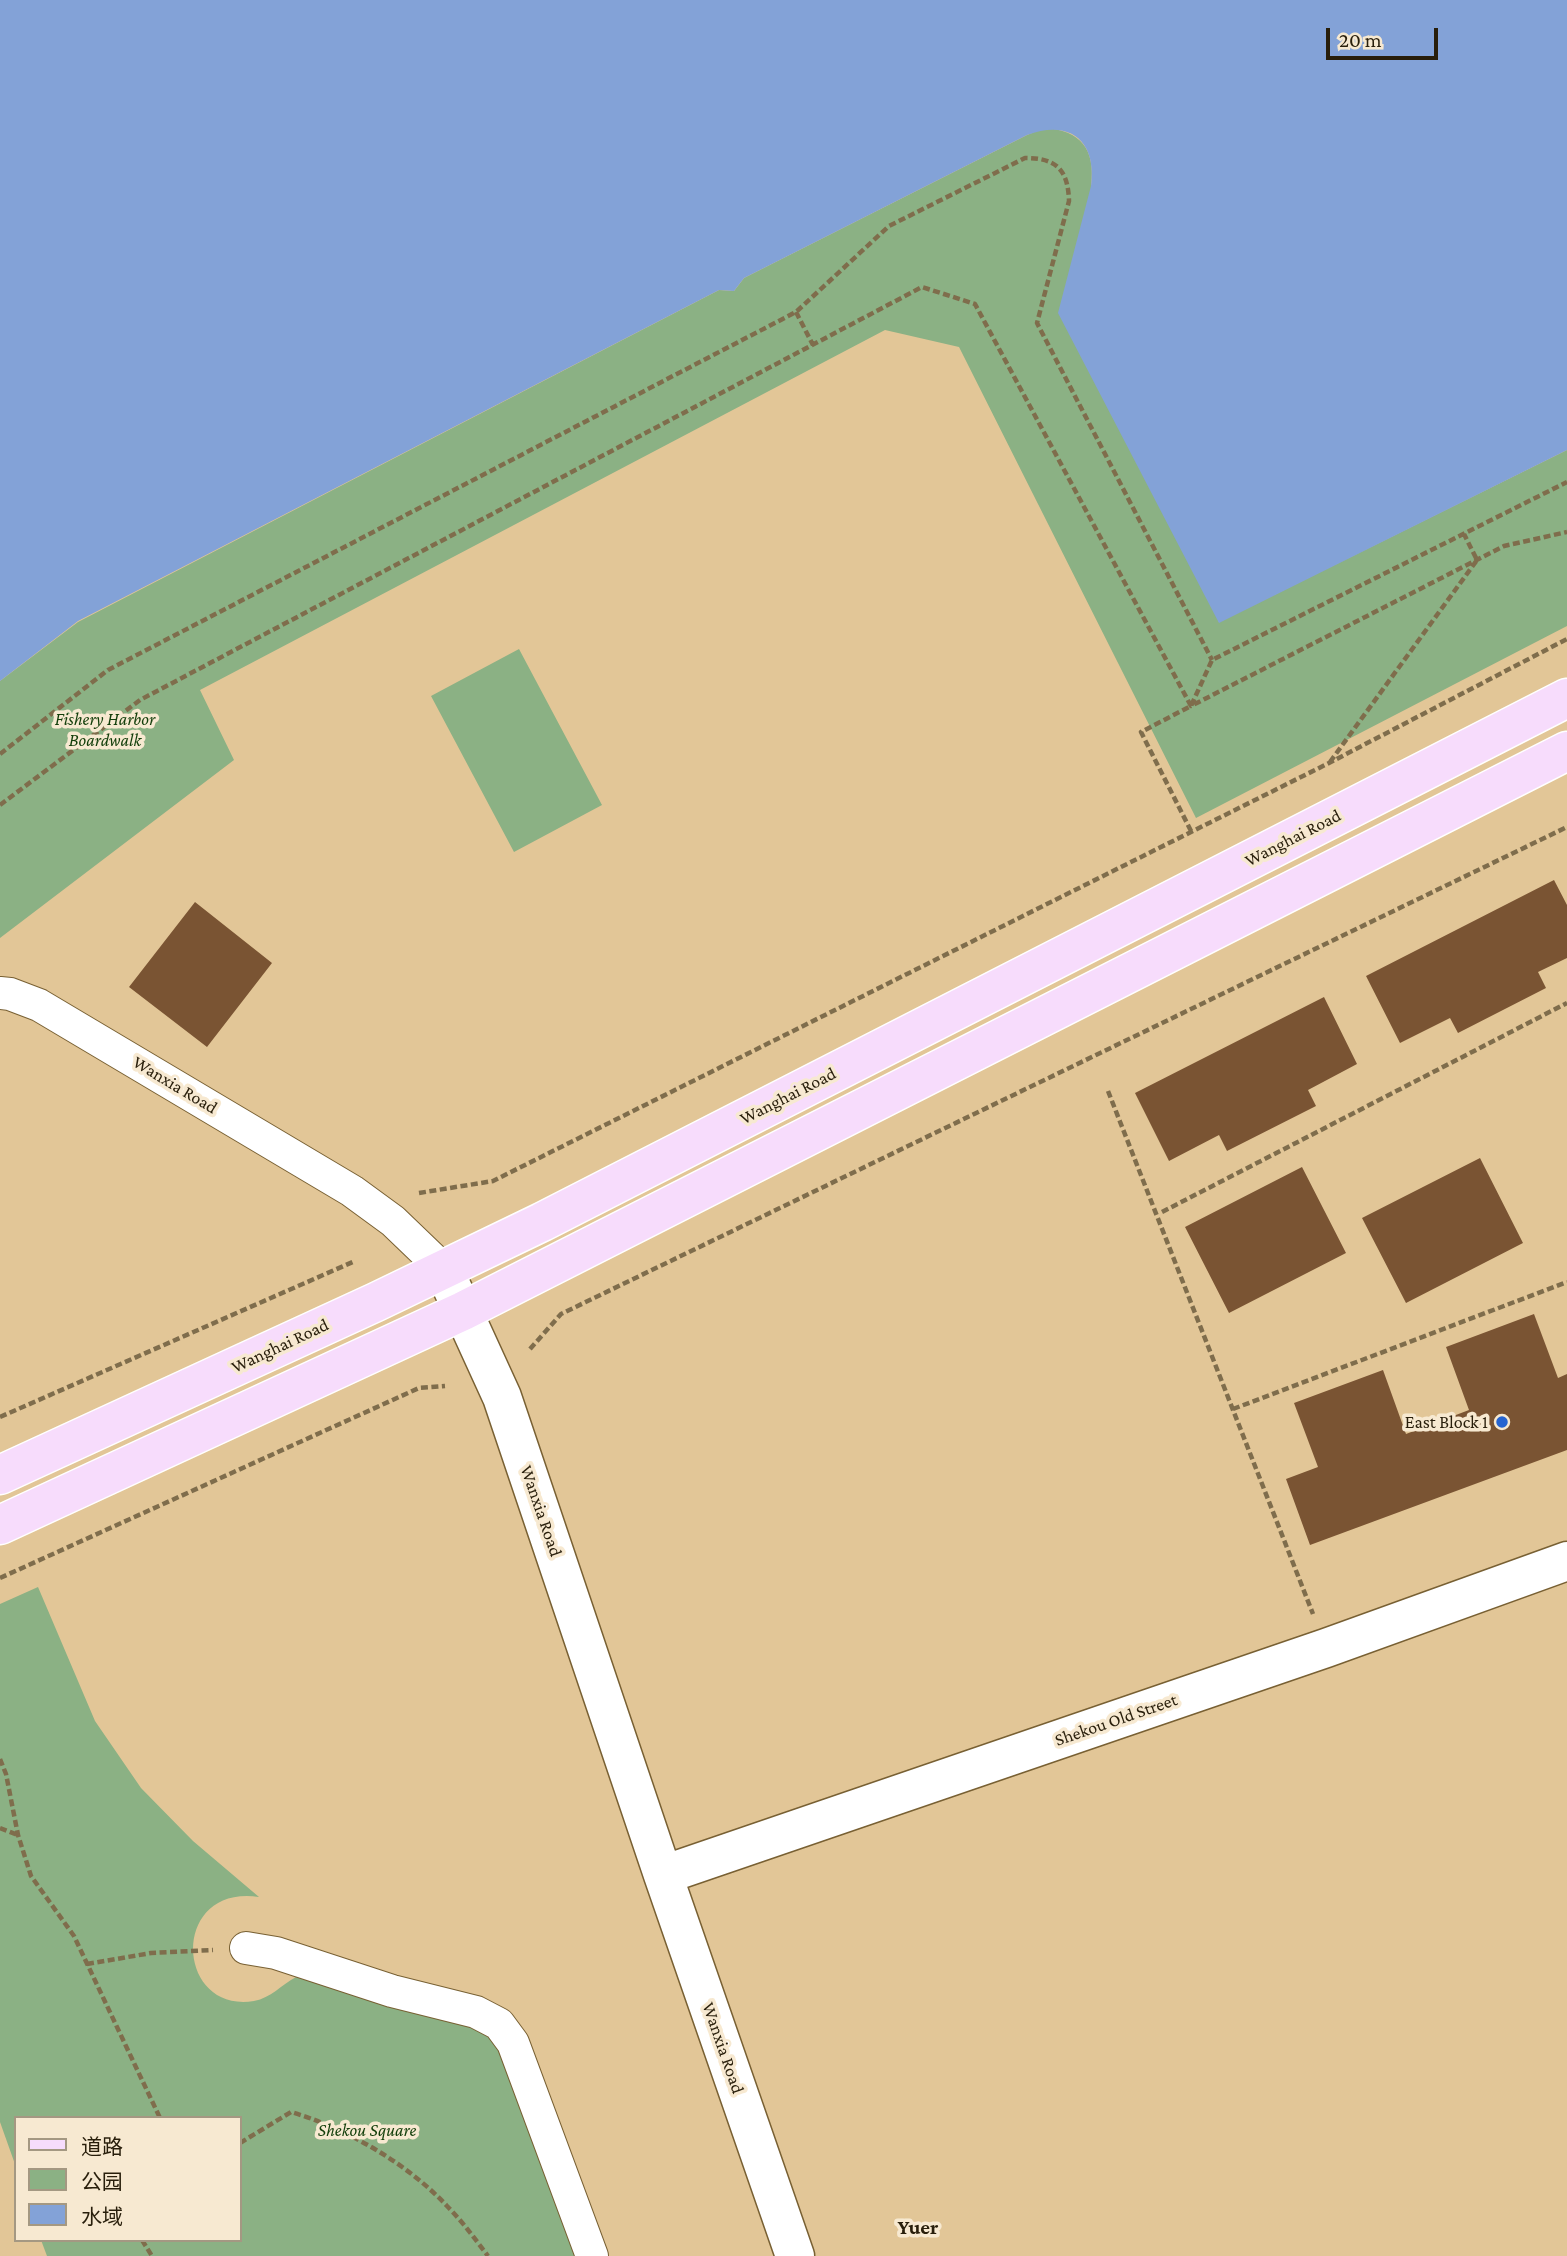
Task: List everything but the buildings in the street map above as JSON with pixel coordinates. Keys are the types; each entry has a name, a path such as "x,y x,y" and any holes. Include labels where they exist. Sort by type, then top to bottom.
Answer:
{"main road":[{"name":"Wanghai Road","path":"0,1475 444,1270 554,1216 1567,698"},
{"path":"0,1525 463,1311 1567,751"}],"street":[{"name":"Wanxia Road","path":"0,993 39,1004 352,1191 393,1221 444,1270 502,1397 795,2256"},
{"name":"Shekou Old Street","path":"663,1875 1326,1648 1567,1561"},
{"path":"246,1948 276,1953 391,1991 476,2012 499,2024 513,2043 592,2256"}],"path":[{"path":"0,754 108,670 796,312 889,226 1025,158 1041,158 1053,163 1068,183 1069,201 1037,323 1212,660"},
{"path":"0,805 140,700 922,287 975,304 1191,706"},
{"path":"796,312 813,345"},
{"path":"1191,706 1212,660 1567,482"},
{"path":"1191,831 1141,732 1504,546 1567,532"},
{"path":"1464,534 1477,560"},
{"path":"1329,763 1477,560"},
{"path":"419,1193 493,1181 1329,763 1567,639"},
{"path":"530,1349 561,1314 1567,827"},
{"path":"1162,1212 1567,1003"},
{"path":"1108,1091 1326,1648"},
{"path":"0,1416 355,1261"},
{"path":"1233,1409 1567,1282"},
{"path":"0,1578 419,1388 445,1385"},
{"path":"0,1759 31,1876 74,1936 159,2116"},
{"path":"0,1828 18,1835"},
{"path":"87,1964 151,1953 246,1948"},
{"path":"242,2142 291,2112 318,2120 386,2155 446,2204 488,2256"}],"green space":[{"name":"Fishery Harbor Boardwalk","path":"1044,128 1068,133 1083,144 1088,152 1092,173 1091,186 1219,622 1567,450 1567,626 1196,818 959,347 885,330 200,690 234,760 0,938 0,681 78,622 719,290 734,291 744,278"},
{"path":"519,649 602,805 514,852 431,696"},
{"name":"Shekou Square","path":"38,1587 95,1721 141,1788 193,1841 259,1897 230,1898 209,1910 197,1928 193,1949 197,1970 209,1988 228,2000 254,2001 271,1994 296,1977 381,2004 478,2025 498,2044 575,2256 47,2256 42,2242 242,2242 242,2116 14,2116 14,2161 0,2122 0,1604"}],"water":[{"path":"0,0 1567,0 1567,450 1219,623 1058,313 1091,186 1092,170 1085,146 1077,138 1068,132 1042,131 1027,135 744,278 734,291 719,290 78,621 0,681"}],"place":[{"name":"East Block 1","path":"1502,1422"}],"district":[{"name":"Yuer","path":"918,2228"}]}
